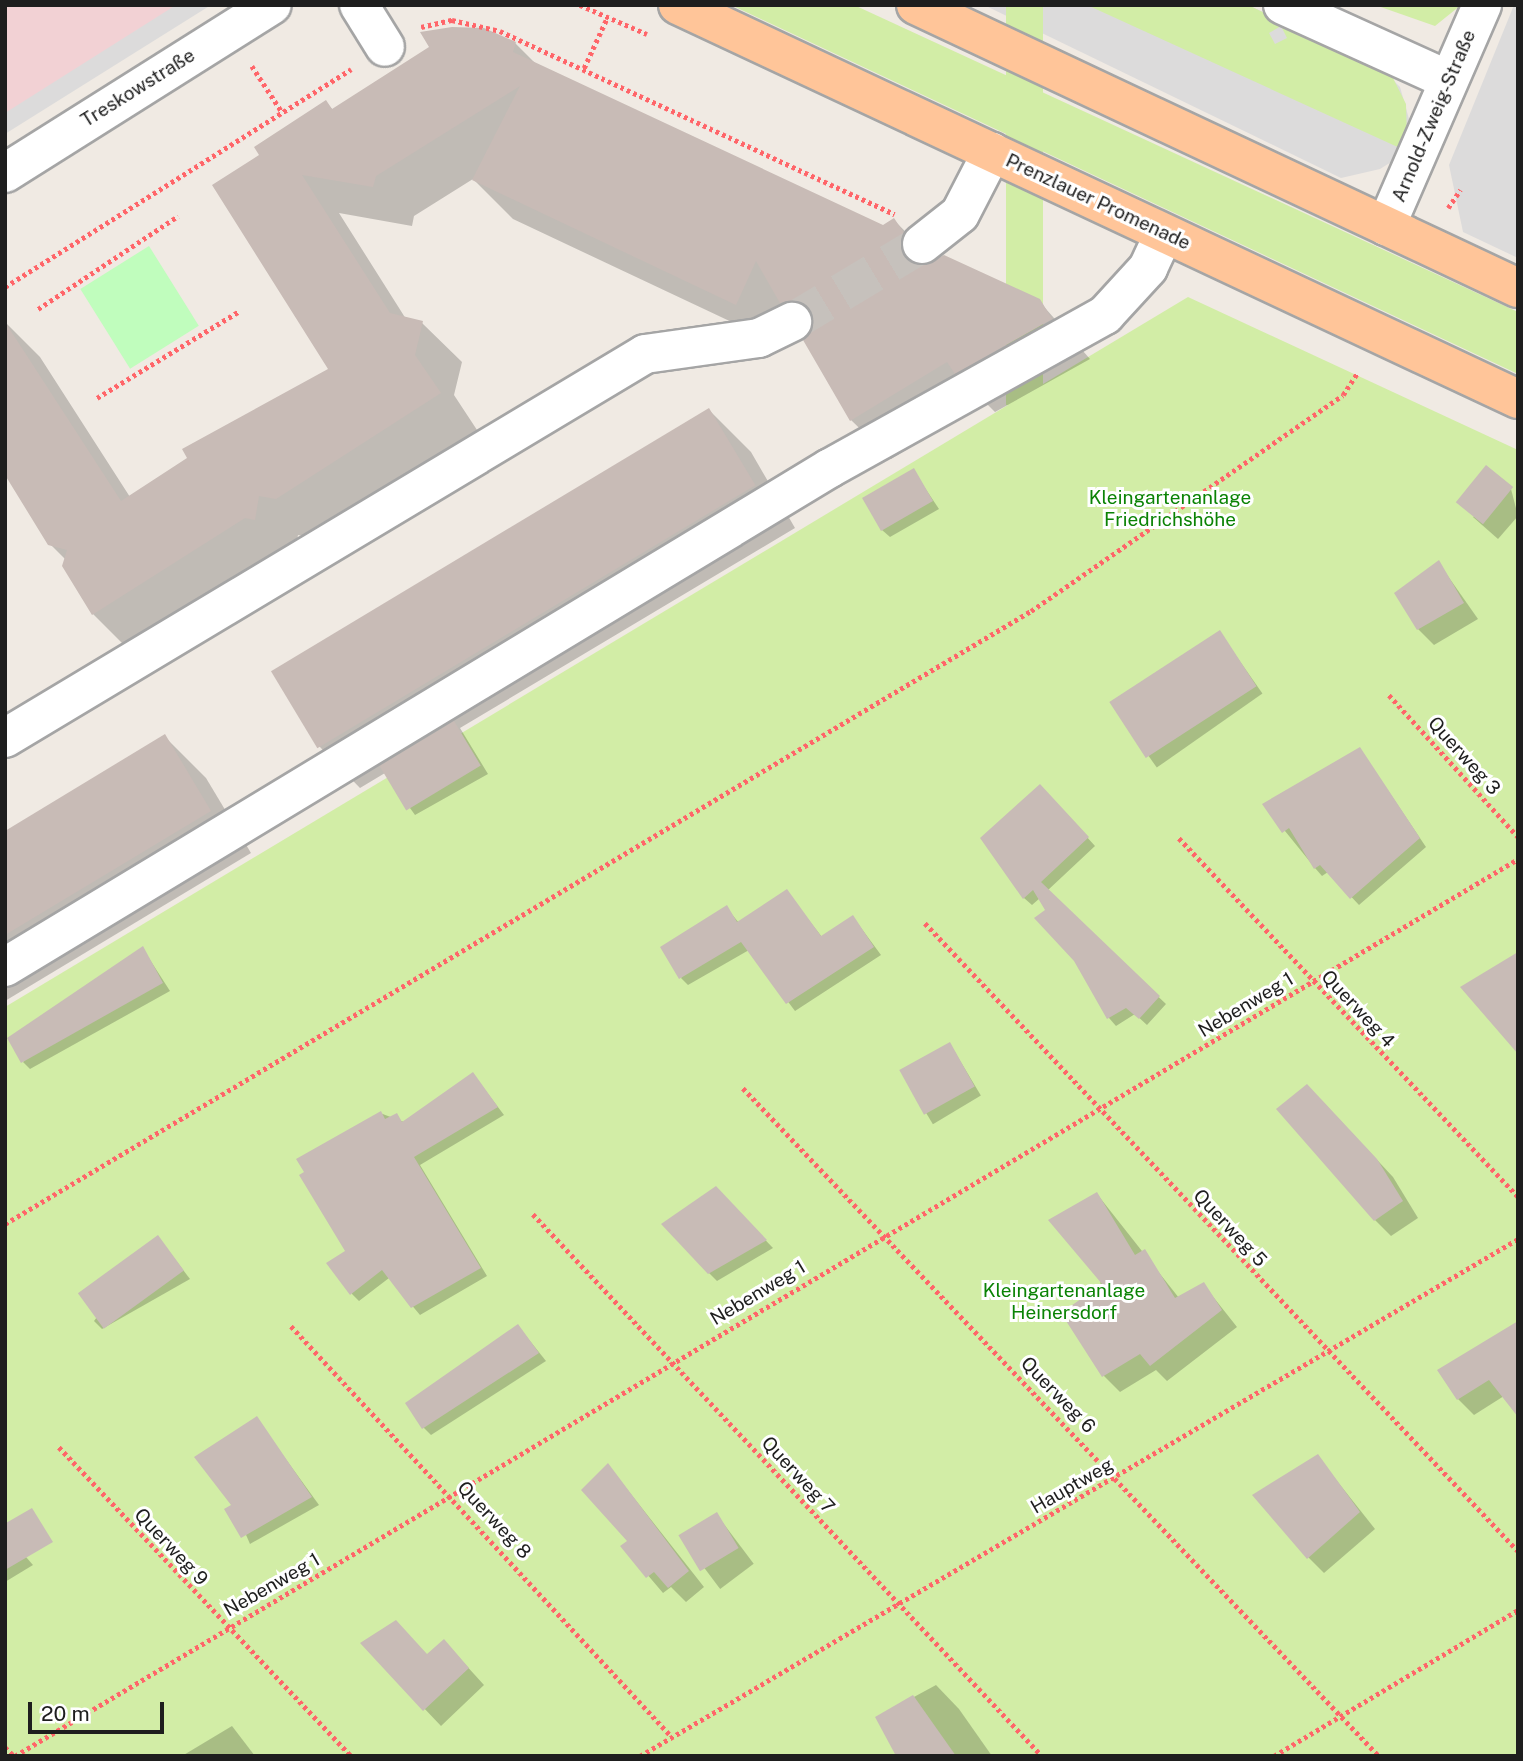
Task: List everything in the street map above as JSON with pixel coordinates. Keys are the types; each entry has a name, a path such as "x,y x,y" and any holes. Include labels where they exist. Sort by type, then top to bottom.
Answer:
{"main road":[{"name":"Prenzlauer Promenade","path":"678,5 1518,400"},
{"path":"916,5 1518,288"}],"street":[{"name":"Treskowstraße","path":"5,173 272,5"},
{"path":"359,5 385,47"},
{"name":"Arnold-Zweig-Straße","path":"1386,226 1482,5"},
{"path":"1291,7 1448,80"},
{"path":"930,240 960,214 992,152"},
{"path":"5,967 831,468 1105,315 1148,268 1164,233"},
{"path":"5,738 645,355 758,338 792,322"}],"path":[{"path":"580,5 626,27"},
{"path":"583,68 607,18"},
{"path":"5,287 385,47 432,22 452,20 500,31 583,68 930,240"},
{"path":"251,64 282,112"},
{"path":"38,309 178,216"},
{"path":"97,398 238,313"},
{"path":"5,1224 1031,611 1343,396 1360,369"},
{"name":"Querweg 3","path":"1389,695 1518,837"},
{"name":"Querweg 4","path":"1179,838 1518,1198"},
{"name":"Nebenweg 1","path":"15,1756 227,1627 451,1496 671,1360 1100,1110 1518,859"},
{"name":"Querweg 5","path":"925,923 1327,1352 1518,1551"},
{"name":"Querweg 6","path":"743,1088 1117,1476 1379,1756"},
{"name":"Querweg 7","path":"533,1214 1042,1756"},
{"name":"Hauptweg","path":"640,1756 1518,1239"},
{"name":"Querweg 8","path":"291,1326 672,1737"},
{"name":"Querweg 9","path":"59,1447 351,1756"},
{"path":"1275,1756 1518,1610"},
{"path":"5,1747 15,1756"}],"shaded area":[{"path":"5,5 211,5 5,134"},
{"path":"5,5 176,5 5,113"},
{"path":"984,5 1248,5 1381,68 1400,87 1409,119 1396,159 1380,169 1341,178"},
{"path":"1514,5 1518,5 1518,258 1463,232 1449,165"}],"green space":[{"path":"731,5 854,5 1518,312 1518,374"},
{"path":"1006,5 1043,5 1043,405 1006,405"},
{"path":"1087,5 1248,5 1391,74 1406,104 1407,139 1402,149","holes":["1281,26 1287,38 1275,44 1269,33"]},
{"path":"1375,5 1461,5 1435,26"},
{"path":"149,246 199,326 130,369 80,289"},
{"name":"Kleingartenanlage Heinersdorf","path":"1188,297 1518,450 1518,1756 5,1756 5,1007"}],"building":[{"path":"452,27 484,28 516,42 513,52 883,225 894,218 904,233 901,248 913,264 926,265 944,255 1040,299 1052,319 955,374 947,362 850,421 803,340 814,324 811,312 794,300 780,303 756,261 736,305 472,180 520,86 376,176 373,187 302,175 390,313 423,321 415,355 441,393 276,499 259,496 255,520 245,518 92,615 62,566 67,550 48,545 5,475 5,322 121,501 187,458 182,449 328,369 212,185 259,155 254,147 326,100 332,109 429,47 420,32"},
{"path":"709,408 755,485 317,748 271,671"},
{"path":"1486,465 1513,487 1483,524 1456,502"},
{"path":"914,468 933,501 881,531 862,498"},
{"path":"1439,560 1464,603 1417,630 1394,593"},
{"path":"1220,630 1256,686 1146,758 1109,702"},
{"path":"454,721 481,766 406,810 379,766"},
{"path":"165,734 211,811 5,935 5,831"},
{"path":"1360,747 1420,838 1350,899 1320,865 1314,869 1289,828 1282,833 1262,804"},
{"path":"1040,784 1089,837 1041,882 1160,996 1139,1019 1126,1008 1107,1019 1074,961 1034,918 1045,910 1033,890 1023,899 980,838"},
{"path":"787,889 821,936 853,915 874,947 786,1004 741,942 679,979 660,947 727,905 737,922"},
{"path":"143,946 163,983 21,1063 7,1038"},
{"path":"1518,952 1518,1054 1460,987"},
{"path":"950,1042 975,1087 924,1115 899,1070"},
{"path":"473,1072 498,1107 414,1157 481,1268 411,1308 382,1270 350,1295 326,1263 345,1251 299,1175 304,1172 296,1159 381,1111 385,1119 397,1113 402,1122"},
{"path":"1307,1084 1377,1159 1403,1201 1374,1221 1276,1109"},
{"path":"716,1186 767,1240 708,1274 661,1224"},
{"path":"1097,1192 1135,1255 1145,1249 1175,1298 1204,1282 1222,1310 1150,1366 1140,1354 1102,1377 1061,1313 1102,1284 1048,1220"},
{"path":"158,1235 184,1271 104,1329 78,1293"},
{"path":"1518,1321 1518,1417 1489,1380 1457,1400 1437,1370"},
{"path":"518,1324 539,1353 422,1429 405,1403"},
{"path":"257,1416 312,1497 241,1538 224,1509 231,1505 194,1457"},
{"path":"1318,1454 1360,1512 1307,1559 1252,1495"},
{"path":"608,1463 689,1571 668,1588 654,1572 646,1578 620,1546 627,1541 581,1490"},
{"path":"32,1508 53,1542 5,1570 6,1523"},
{"path":"717,1512 739,1548 700,1571 678,1535"},
{"path":"396,1620 427,1654 444,1639 469,1668 423,1711 360,1643"},
{"path":"913,1695 956,1756 896,1756 875,1717"}],"tunnel":[{"path":"792,322 922,244"}],"park label":[{"name":"Kleingartenanlage Friedrichshöhe","path":"1170,509"}]}
